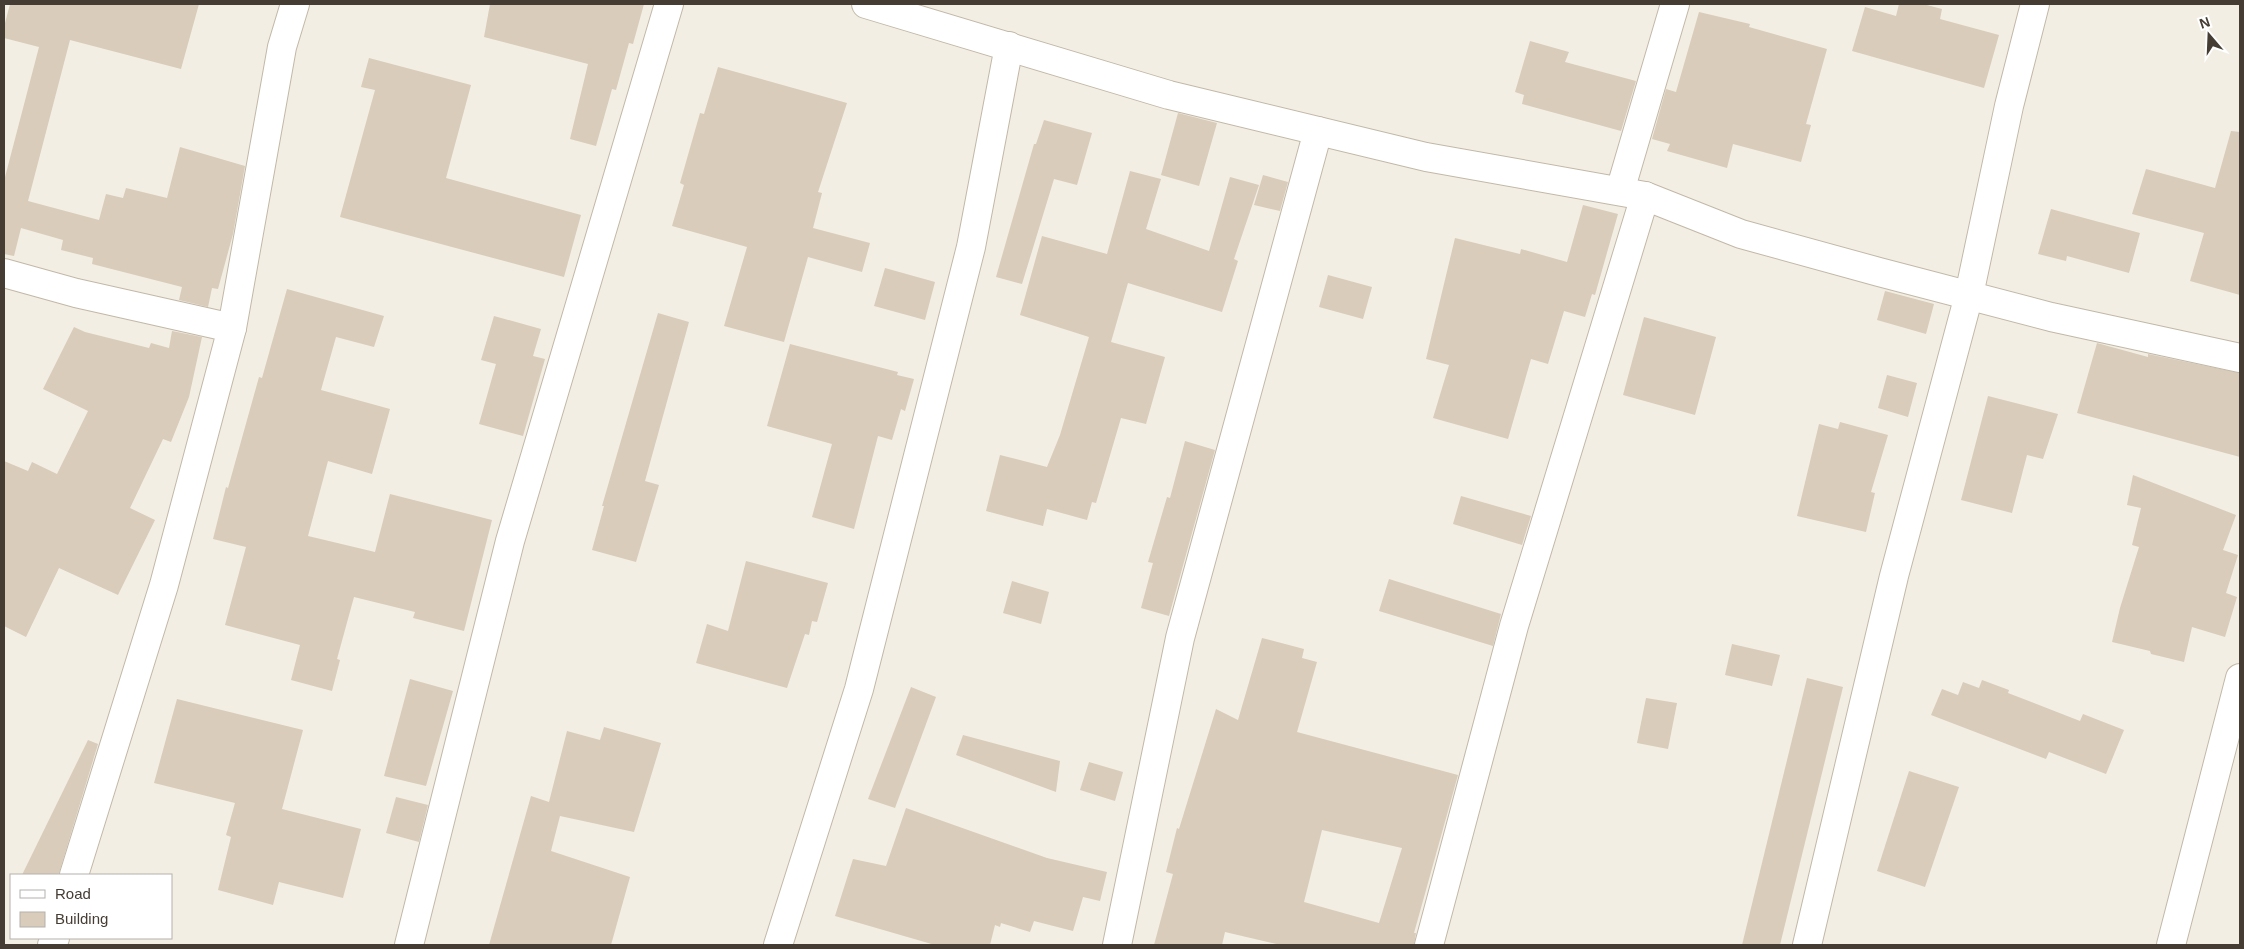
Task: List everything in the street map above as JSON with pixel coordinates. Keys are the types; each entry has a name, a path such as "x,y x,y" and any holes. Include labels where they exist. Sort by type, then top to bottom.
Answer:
{"street":[{"path":"74,874 164,585 232,328 282,47 295,4"},
{"path":"410,945 510,541 669,4"},
{"path":"866,4 1169,95 1426,157 1632,193 1741,234 2051,317 2240,358"},
{"path":"1429,945 1632,193 1675,4"},
{"path":"1807,945 1894,576 1969,295 2009,106 2035,4"},
{"path":"778,945 861,680 971,247 1009,46"},
{"path":"1117,945 1180,638 1318,131"},
{"path":"4,273 76,293 232,328"},
{"path":"2171,945 2240,678"}],"building":[{"path":"10,4 199,4 181,69 70,40 28,201 99,220 106,194 123,198 126,188 167,198 180,147 245,166 233,234 218,289 212,288 208,307 179,300 182,287 92,264 93,258 61,250 63,240 21,228 14,256 4,254 4,181 39,47 4,38 4,27"},
{"path":"490,4 644,4 633,44 629,43 616,90 612,89 596,146 570,139 588,64 484,37"},
{"path":"1899,4 1923,4 1942,9 1940,19 1999,35 1984,88 1852,51 1865,7 1896,16"},
{"path":"1699,12 1750,24 1749,27 1827,49 1806,124 1811,125 1801,162 1733,144 1727,168 1667,151 1670,144 1652,139 1666,89 1676,92"},
{"path":"1530,41 1569,52 1565,62 1636,81 1621,131 1522,104 1524,95 1515,92"},
{"path":"369,58 471,85 446,178 581,215 564,277 340,217 375,90 361,87"},
{"path":"718,67 847,103 818,192 822,193 813,228 870,243 862,272 808,257 784,342 724,326 747,247 672,226 684,185 680,183 700,113 704,114"},
{"path":"1178,113 1217,123 1199,186 1161,175"},
{"path":"1044,120 1092,133 1077,185 1054,179 1022,284 996,277 1034,144 1036,144"},
{"path":"2231,131 2240,132 2240,295 2190,281 2204,233 2132,214 2146,169 2215,188"},
{"path":"1130,171 1161,179 1146,229 1209,251 1230,177 1259,185 1234,259 1238,261 1222,312 1128,283 1111,342 1165,357 1146,424 1121,418 1096,503 1092,502 1087,520 1047,509 1043,526 986,511 1000,455 1047,467 1060,435 1089,337 1020,315 1042,236 1107,254"},
{"path":"1263,175 1288,182 1280,211 1254,205"},
{"path":"1583,205 1618,214 1595,295 1592,294 1585,317 1564,311 1548,364 1531,359 1508,439 1433,418 1449,365 1426,359 1455,238 1520,254 1521,249 1567,262"},
{"path":"2051,209 2140,233 2129,273 2067,256 2066,261 2038,254"},
{"path":"885,268 935,282 925,320 874,306"},
{"path":"1328,275 1372,287 1363,319 1319,307"},
{"path":"287,289 384,316 374,347 336,337 321,390 390,409 372,474 328,461 308,536 375,552 390,494 492,520 464,631 413,618 415,612 354,597 337,659 340,660 332,691 291,680 300,645 225,625 246,547 213,539 226,487 228,488 259,377 262,378"},
{"path":"1885,291 1934,304 1926,334 1877,320"},
{"path":"658,313 689,322 645,481 659,485 636,562 592,550 604,506 602,506"},
{"path":"494,316 541,329 533,356 545,359 523,436 479,424 496,364 481,360"},
{"path":"1644,317 1716,337 1695,415 1623,395"},
{"path":"74,327 85,332 149,348 151,343 169,348 172,331 202,337 189,397 171,442 163,439 130,508 155,520 118,595 59,568 26,637 4,626 4,461 28,471 32,462 57,474 88,411 43,389"},
{"path":"2097,343 2148,357 2148,354 2240,373 2240,457 2077,413"},
{"path":"790,344 898,372 897,375 914,379 905,411 901,409 892,440 878,436 854,529 812,517 832,444 767,426"},
{"path":"1887,375 1917,383 1908,417 1878,408"},
{"path":"1988,396 2058,414 2043,459 2027,455 2012,513 1961,500"},
{"path":"1840,422 1888,435 1871,492 1875,493 1866,532 1797,516 1819,424 1838,429"},
{"path":"1185,441 1215,450 1169,616 1141,608 1153,563 1148,562 1167,497 1170,498"},
{"path":"2133,475 2236,515 2223,550 2238,555 2226,593 2237,597 2225,637 2192,627 2184,662 2112,642 2120,608 2139,547 2132,545 2141,508 2127,505"},
{"path":"1461,496 1531,516 1522,545 1453,524"},
{"path":"746,561 828,583 817,622 812,621 809,635 805,634 787,688 696,663 707,624 728,631"},
{"path":"1389,579 1501,614 1493,646 1379,611"},
{"path":"1012,581 1049,592 1041,624 1003,613"},
{"path":"1262,638 1304,649 1302,658 1317,662 1297,732 1458,775 1414,933 1416,933 1414,945 1281,945 1225,932 1222,945 1154,945 1173,874 1166,872 1177,828 1179,829 1216,709 1238,720","holes":["1322,830 1402,848 1379,923 1304,902"]},
{"path":"1732,644 1780,655 1772,686 1725,675"},
{"path":"1807,678 1843,687 1780,945 1742,945"},
{"path":"410,679 453,691 426,786 384,776"},
{"path":"1982,680 2009,690 2008,693 2080,721 2083,714 2124,730 2106,774 2049,752 2046,759 1931,715 1942,689 1958,695 1963,682 1979,688"},
{"path":"911,687 936,697 895,808 868,799"},
{"path":"1646,698 1677,703 1668,749 1637,743"},
{"path":"177,699 303,730 282,809 361,829 343,898 279,882 273,905 218,890 231,837 226,835 235,803 154,783"},
{"path":"604,727 661,743 634,832 560,816 551,851 630,877 611,945 489,945 531,796 549,802 567,731 600,740"},
{"path":"963,735 1060,761 1056,792 956,755"},
{"path":"88,740 98,744 58,874 22,874"},
{"path":"1089,762 1123,772 1115,801 1080,790"},
{"path":"1909,771 1959,787 1925,887 1877,871"},
{"path":"396,797 428,805 419,842 386,833"},
{"path":"906,808 1047,858 1107,872 1100,901 1083,897 1073,931 1034,921 1030,932 1001,923 1000,927 995,925 990,945 935,945 835,916 853,859 886,866"}]}
